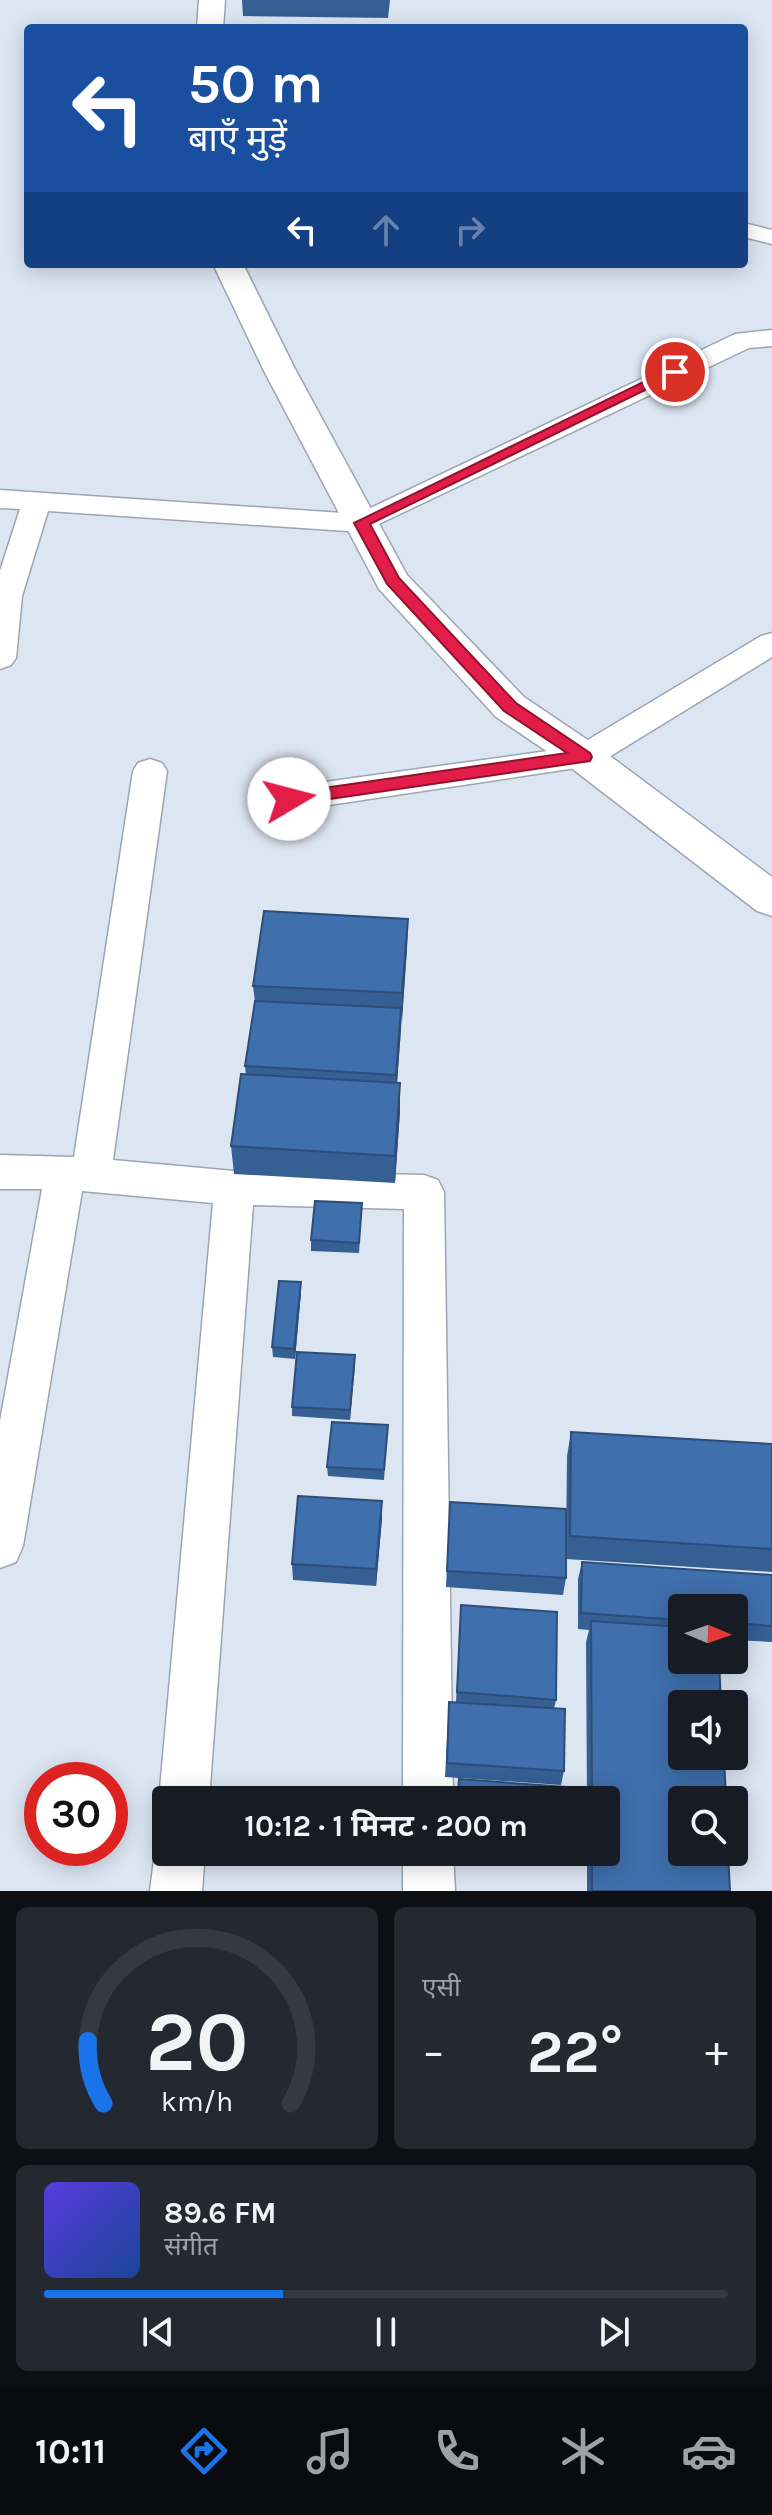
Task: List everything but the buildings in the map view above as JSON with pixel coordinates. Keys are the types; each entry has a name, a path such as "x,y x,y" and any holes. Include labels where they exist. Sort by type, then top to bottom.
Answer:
{"street":[{"path":"210,24 212,0"},
{"path":"748,231 772,237"},
{"path":"230,268 279,369 392,581 510,707 584,757 772,900"},
{"path":"0,499 362,523 744,340 772,338"},
{"path":"0,658 7,596 37,501"},
{"path":"289,799 584,757 772,643"},
{"path":"0,1546 78,1174 150,771"},
{"path":"0,1172 78,1174 234,1188 424,1192 428,1786"},
{"path":"185,1786 234,1188"},
{"path":"176,1891 179,1866"},
{"path":"428,1866 429,1891"}],"route":[{"path":"289,799 584,757 510,707 392,581 362,523 675,372"}]}
